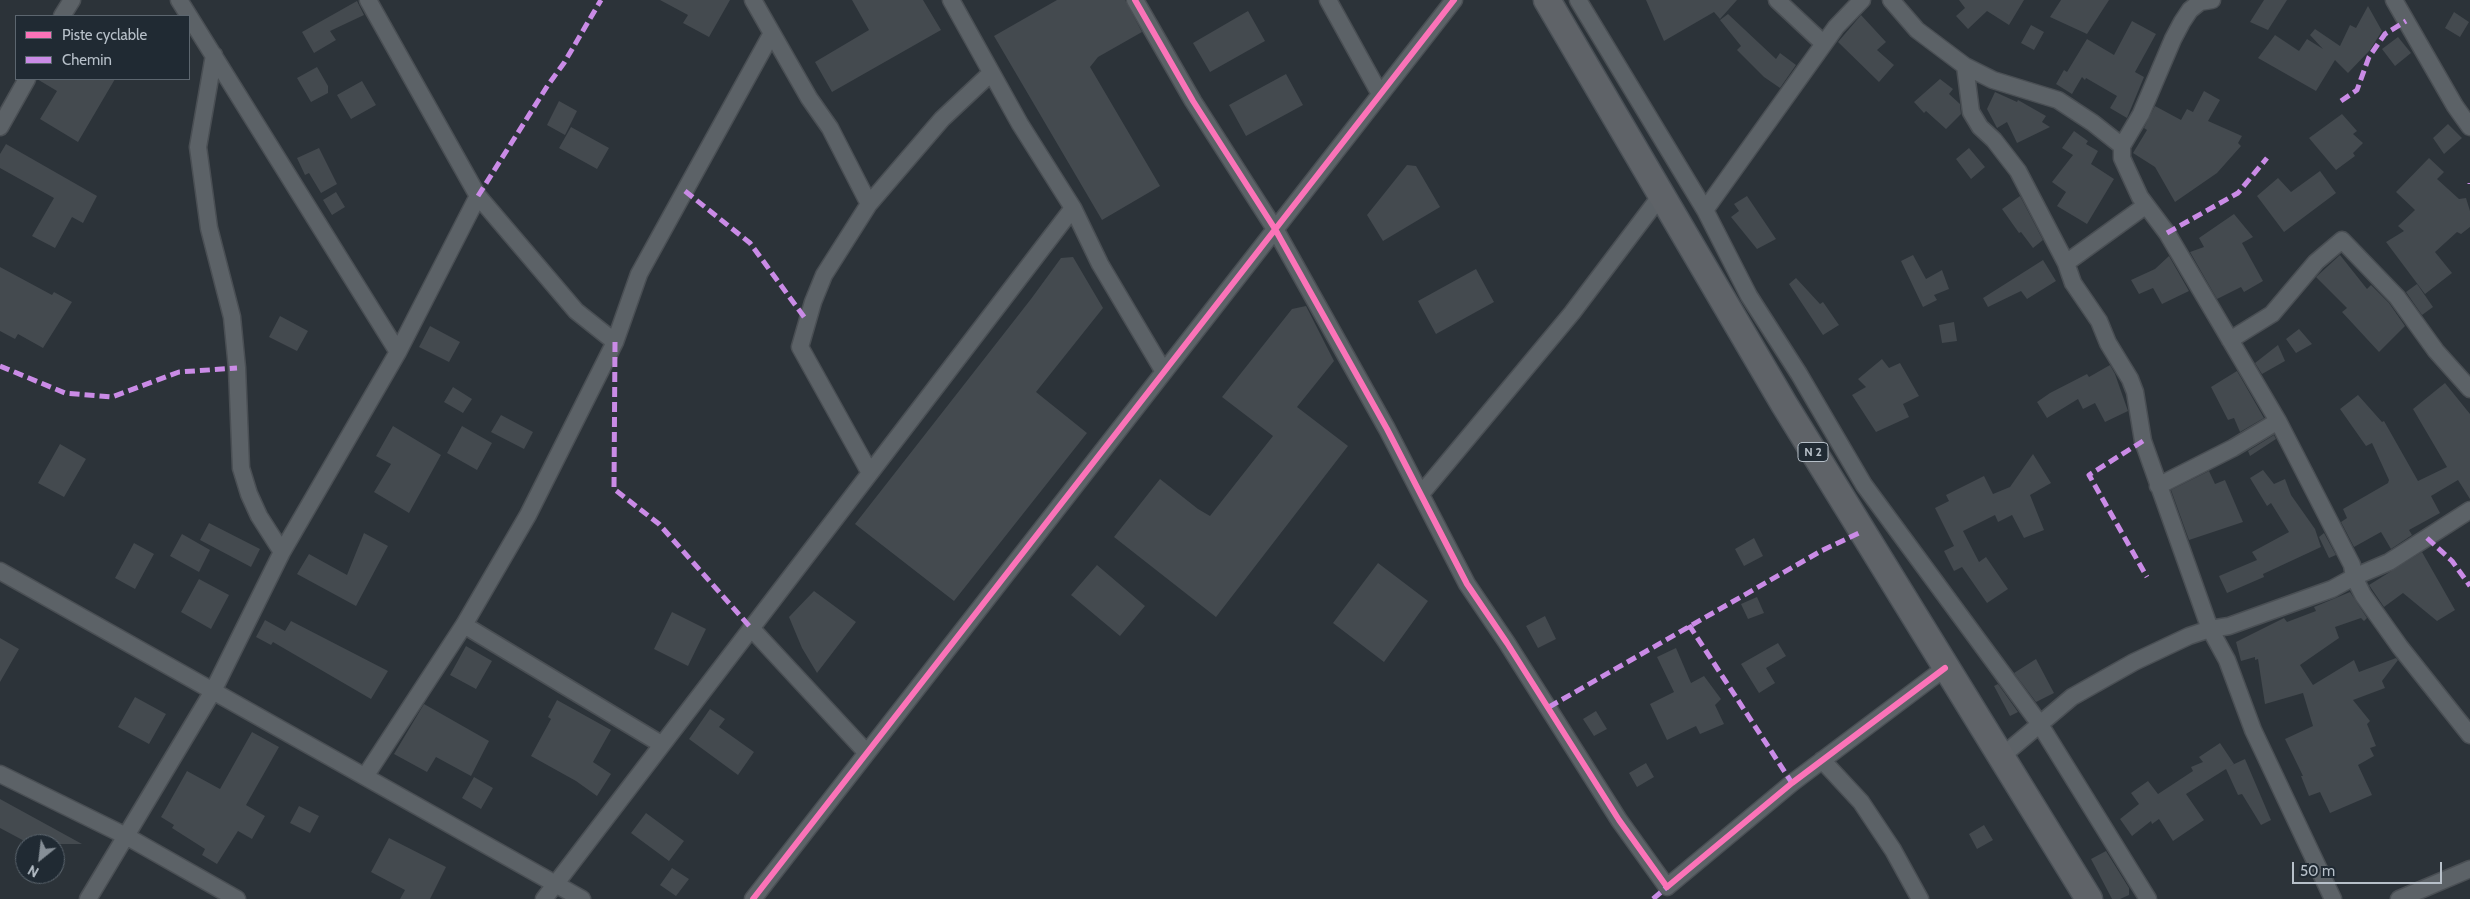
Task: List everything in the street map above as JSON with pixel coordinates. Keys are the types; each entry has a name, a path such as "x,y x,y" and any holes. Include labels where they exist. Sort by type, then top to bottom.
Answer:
{"main road":[{"name":"N 2","path":"1547,0 1784,404 2089,899"}],"street":[{"path":"63,15 72,0"},
{"path":"179,0 189,15"},
{"path":"368,0 478,196 576,311 615,342"},
{"path":"753,0 809,98 830,128 869,204"},
{"path":"951,0 1020,124 1073,208 1100,264 1164,372"},
{"path":"1135,0 1193,102 1275,229 1421,494 1467,584 1507,643 1619,820 1667,887 1822,760 1945,668"},
{"path":"1328,0 1380,94"},
{"path":"753,899 1454,0"},
{"path":"1578,0 1705,210 1749,296 1799,374 1864,485 2040,723 2148,899"},
{"path":"1777,0 1824,44"},
{"path":"1705,210 1836,27 1862,0"},
{"path":"1891,0 1917,30 1965,66 1993,80 2058,100 2094,123 2122,146"},
{"path":"2212,0 2200,2 2190,10 2172,39 2141,114 2122,146 2126,169 2145,206 2167,233 2278,421 2352,565 2354,577 2363,595 2400,647 2470,735"},
{"path":"2394,0 2455,106 2470,127"},
{"path":"190,17 398,352"},
{"path":"366,775 464,625 528,515 615,342 639,274 772,33"},
{"path":"214,55 198,147 209,228 232,317 237,368 240,468 259,516 282,552"},
{"path":"1965,66 1970,112 1980,127 1994,140 2018,171 2074,282 2099,321 2108,343 2122,365 2135,392 2144,441 2158,486 2210,629 2230,667 2253,730 2333,899"},
{"path":"870,473 800,347 813,302 824,275 869,204 942,119 991,73"},
{"path":"0,126 26,80"},
{"path":"1421,494 1566,320 1662,194"},
{"path":"88,899 213,691 282,552 398,352 478,196"},
{"path":"2066,263 2145,206"},
{"path":"544,899 1073,208"},
{"path":"2230,340 2272,314 2316,262 2342,240 2397,298 2436,351 2470,389"},
{"path":"2158,486 2233,448 2278,421"},
{"path":"2001,756 2072,697 2115,672 2189,636 2210,629 2229,626 2332,588 2390,562 2470,510"},
{"path":"0,571 366,775 582,899"},
{"path":"464,625 661,744"},
{"path":"751,628 868,753"},
{"path":"1822,760 1861,802 1893,850 1920,899"},
{"path":"0,774 126,836 237,899"},
{"path":"2399,899 2470,869"}],"building":[{"path":"660,0 730,0 709,37 683,23 688,15"},
{"path":"852,0 923,0 941,30 832,92 815,62 869,30"},
{"path":"1057,0 1125,0 1142,32 1098,57 1090,67 1160,186 1102,220 994,36"},
{"path":"1646,0 1737,0 1720,19 1714,12 1664,41"},
{"path":"1959,0 2024,0 2009,25 1987,11 1968,29 1956,16 1965,8"},
{"path":"2061,0 2109,0 2087,34 2050,17"},
{"path":"2264,0 2287,0 2268,30 2250,22"},
{"path":"357,1 364,15 330,31 336,40 314,53 302,32"},
{"path":"2368,6 2382,31 2370,50 2348,73 2335,60 2316,91 2258,58 2275,35 2299,51 2307,39 2323,49 2310,35 2315,29 2340,46 2350,25 2356,28"},
{"path":"1248,11 1265,41 1210,72 1193,43"},
{"path":"2454,12 2469,22 2460,37 2445,28"},
{"path":"1728,14 1776,59 1780,53 1796,65 1780,88 1764,77 1737,50 1741,46 1720,20"},
{"path":"1861,15 1886,42 1877,50 1894,65 1879,82 1838,42"},
{"path":"2132,21 2156,34 2135,72 2144,77 2127,118 2110,108 2117,96 2086,78 2085,80 2082,77 2072,94 2056,84 2064,70 2067,72 2087,39 2114,55"},
{"path":"2031,25 2044,32 2034,50 2021,43"},
{"path":"2398,37 2411,53 2395,66 2382,49"},
{"path":"317,67 328,86 328,93 311,102 297,78"},
{"path":"1286,74 1303,105 1246,136 1229,105"},
{"path":"1940,79 1953,89 1949,94 1960,104 1961,114 1946,129 1926,111 1924,113 1914,102"},
{"path":"39,80 114,80 78,142 40,119 57,91"},
{"path":"362,81 376,105 351,119 337,95"},
{"path":"2204,91 2220,100 2208,121 2242,136 2238,143 2241,146 2217,173 2175,202 2155,167 2133,153 2147,130 2144,128 2155,106 2181,120 2187,109 2193,112"},
{"path":"1995,92 2017,102 2018,100 2046,116 2042,122 2050,127 2017,143 2007,122 1997,128 1987,109"},
{"path":"559,101 577,111 565,135 547,125"},
{"path":"2342,114 2357,131 2353,134 2363,143 2353,153 2355,156 2336,170 2309,138"},
{"path":"2448,124 2462,138 2444,154 2433,138"},
{"path":"571,127 609,148 597,169 559,148"},
{"path":"2074,131 2088,141 2086,144 2098,151 2091,164 2114,179 2087,224 2057,206 2066,192 2052,182 2073,155 2062,148"},
{"path":"6,144 97,196 83,223 72,217 55,248 32,236 54,198 0,168 0,154"},
{"path":"319,148 337,184 321,193 309,173 305,175 297,158"},
{"path":"1969,148 1985,167 1971,179 1956,159"},
{"path":"2429,158 2444,172 2437,179 2459,199 2466,198 2470,211 2470,227 2461,234 2457,232 2435,252 2452,273 2425,294 2386,242 2404,231 2398,226 2415,210 2396,192"},
{"path":"1407,165 1416,166 1440,207 1383,241 1367,215"},
{"path":"2320,171 2336,193 2284,232 2257,196 2278,178 2291,192"},
{"path":"336,192 345,207 332,215 323,200"},
{"path":"1747,196 1776,239 1757,249 1731,217 1739,211 1734,204"},
{"path":"2020,196 2043,240 2033,248 2021,232 2019,233 2002,209"},
{"path":"2234,214 2253,237 2242,243 2263,281 2244,292 2241,287 2217,299 2190,252 2204,247 2199,238"},
{"path":"1913,255 1926,279 1942,270 1949,289 1934,295 1937,300 1923,307 1901,261"},
{"path":"2340,255 2367,289 2371,285 2389,303 2405,326 2379,352 2342,312 2347,308 2316,277"},
{"path":"2169,256 2189,291 2162,304 2153,288 2139,294 2131,280 2155,269"},
{"path":"1073,257 1103,308 1036,392 1087,433 954,601 855,524 1061,258"},
{"path":"2043,260 2056,281 2027,299 2021,291 1988,307 1983,298"},
{"path":"0,267 52,295 54,292 72,302 43,348 18,334 15,339 0,331"},
{"path":"1476,269 1494,302 1436,334 1418,301"},
{"path":"1796,278 1820,304 1823,302 1839,325 1823,335 1789,284"},
{"path":"2417,284 2433,307 2422,315 2406,292"},
{"path":"1306,306 1334,361 1297,407 1348,446 1216,617 1114,537 1160,479 1198,509 1210,516 1273,436 1222,397 1292,309"},
{"path":"280,316 308,331 297,351 269,337"},
{"path":"1954,322 1957,341 1942,343 1939,325"},
{"path":"430,326 460,342 449,362 419,347"},
{"path":"2299,329 2312,344 2296,353 2286,339"},
{"path":"2278,345 2285,361 2262,374 2255,363"},
{"path":"1882,359 1889,368 1900,363 1919,396 1903,404 1909,417 1876,432 1852,395 1866,387 1858,379"},
{"path":"2110,365 2128,411 2105,422 2095,403 2083,409 2078,399 2047,418 2037,402 2050,393 2087,374 2089,377"},
{"path":"2237,371 2264,418 2240,432 2234,418 2228,420 2211,387"},
{"path":"2445,383 2470,414 2470,499 2458,480 2431,496 2440,513 2409,530 2412,535 2391,549 2381,532 2354,547 2341,522 2347,518 2343,509 2388,483 2389,480 2372,443 2366,446 2340,409 2358,395 2382,422 2384,421 2418,481 2447,467 2413,409"},
{"path":"453,387 472,399 463,413 444,402"},
{"path":"501,415 533,432 524,449 491,432"},
{"path":"393,426 441,455 409,513 374,492 391,464 376,456"},
{"path":"462,426 492,443 477,470 447,453"},
{"path":"2274,435 2276,439 2250,456 2248,451"},
{"path":"60,444 86,459 64,497 38,483"},
{"path":"2033,454 2051,483 2030,495 2044,530 2024,538 2012,515 1998,522 1995,515 1963,531 1979,562 1986,557 2008,589 1987,603 1962,567 1954,571 1944,551 1954,546 1935,508 1949,501 1946,495 1984,476 1993,494 2010,487"},
{"path":"2263,470 2274,484 2285,479 2291,495 2315,529 2321,547 2263,574 2264,577 2227,593 2219,576 2257,560 2252,552 2289,532 2271,503 2267,506 2250,478"},
{"path":"2209,471 2215,484 2225,480 2243,522 2189,540 2171,490"},
{"path":"209,523 260,549 251,567 200,540"},
{"path":"364,533 388,546 356,606 297,574 309,554 347,575"},
{"path":"2324,533 2336,555 2329,558 2319,537"},
{"path":"182,534 210,550 199,572 170,556"},
{"path":"1754,538 1763,556 1744,566 1735,549"},
{"path":"134,543 154,554 135,589 115,578"},
{"path":"2422,552 2455,610 2437,621 2403,593 2384,607 2369,585"},
{"path":"1378,563 1428,601 1384,662 1333,623"},
{"path":"1097,565 1145,606 1120,636 1071,595"},
{"path":"199,579 229,595 211,629 181,612"},
{"path":"814,591 856,622 817,673 802,648 789,617"},
{"path":"2350,592 2367,618 2364,621 2361,618 2335,627 2339,638 2300,665 2313,685 2354,660 2359,672 2396,658 2398,660 2382,681 2385,688 2353,700 2370,721 2367,724 2376,746 2370,748 2374,756 2358,765 2372,795 2330,813 2320,792 2309,796 2301,776 2303,776 2285,739 2313,726 2303,693 2265,704 2258,659 2255,660 2255,657 2241,661 2236,642 2284,618 2287,622 2316,611 2314,607"},
{"path":"1757,597 1764,613 1748,619 1741,604"},
{"path":"672,612 706,629 688,666 654,649"},
{"path":"1545,616 1556,639 1538,648 1526,626"},
{"path":"265,620 285,631 291,621 388,671 371,699 273,642 271,645 256,637"},
{"path":"0,638 19,649 0,682"},
{"path":"1778,643 1786,656 1766,668 1775,683 1759,693 1741,664"},
{"path":"466,646 492,661 476,689 450,675"},
{"path":"1676,648 1691,683 1704,676 1721,699 1715,705 1724,724 1700,734 1696,726 1667,740 1650,704 1674,692 1657,657"},
{"path":"2036,659 2054,693 2036,702 2014,673"},
{"path":"1998,684 2018,712 2010,716 1994,686"},
{"path":"135,697 166,714 149,744 118,727"},
{"path":"557,700 611,730 593,762 611,774 597,796 576,781 531,756 551,719 548,717"},
{"path":"424,704 489,741 471,776 436,757 427,772 394,754"},
{"path":"710,709 725,719 719,727 754,752 738,775 689,739"},
{"path":"1596,711 1607,729 1594,736 1583,719"},
{"path":"252,732 279,747 246,805 265,816 252,839 238,831 217,864 202,855 205,849 172,828 174,825 161,817 187,771 220,789"},
{"path":"2220,743 2234,764 2230,766 2245,759 2271,820 2261,825 2242,794 2238,795 2226,769 2186,794 2204,820 2173,841 2159,819 2152,824 2151,821 2132,836 2120,819 2139,804 2131,793 2148,781 2158,794 2193,771 2191,767 2203,762 2199,757"},
{"path":"1646,763 1654,777 1637,787 1629,773"},
{"path":"474,777 493,788 481,809 462,798"},
{"path":"0,799 64,834 15,834 15,836 0,828"},
{"path":"299,806 319,816 310,833 290,823"},
{"path":"646,813 684,841 669,861 631,833"},
{"path":"1984,825 1993,840 1977,849 1969,834"},
{"path":"65,835 82,844 65,844"},
{"path":"389,838 446,867 430,899 400,899 405,890 371,872"},
{"path":"2106,851 2129,888 2129,895 2120,899 2112,899 2091,859"},
{"path":"672,868 689,879 676,896 660,885"}],"marked path":[{"path":"478,196 564,63 601,0"},
{"path":"2341,101 2357,90 2369,57 2385,34 2406,21"},
{"path":"2167,233 2238,193 2267,158"},
{"path":"685,191 750,243 807,321"},
{"path":"615,342 614,489 659,524 751,628"},
{"path":"0,366 65,393 112,397 179,372 237,368"},
{"path":"2143,441 2089,475 2147,577"},
{"path":"1549,707 1821,551 1861,532"},
{"path":"2427,538 2452,561 2470,586"},
{"path":"1689,625 1792,783"},
{"path":"1653,899 1667,887"}],"cycle path":[{"path":"1135,0 1193,101 1275,229 1387,429 1467,584 1507,643 1619,820 1667,887 1792,783 1945,668"},
{"path":"753,899 1454,0"}]}
